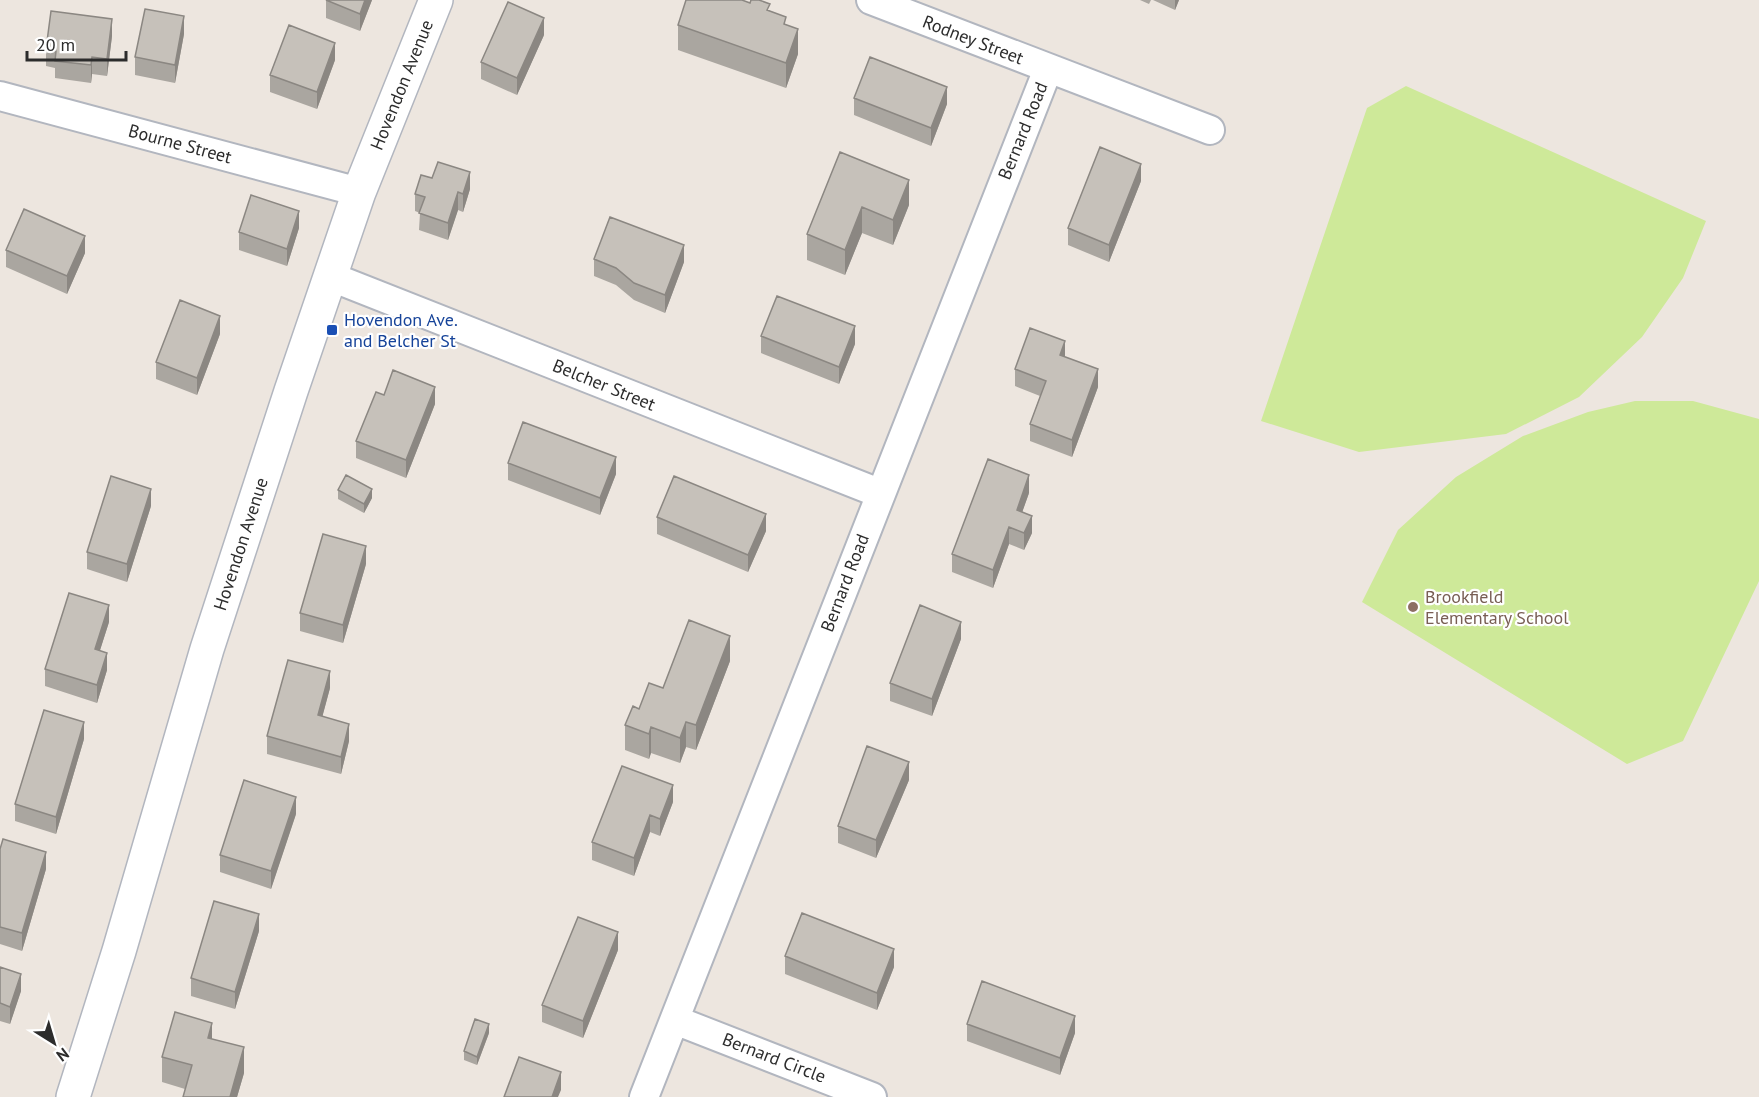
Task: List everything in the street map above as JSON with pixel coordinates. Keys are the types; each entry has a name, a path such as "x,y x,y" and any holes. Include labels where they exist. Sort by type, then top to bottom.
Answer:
{"street":[{"name":"Hovendon Avenue","path":"73,1097 103,1005 207,649 329,276 359,192 436,0"},
{"name":"Rodney Street","path":"871,0 1210,130"},
{"name":"Bernard Road","path":"644,1097 879,493 1048,69"},
{"name":"Bourne Street","path":"0,96 359,192"},
{"name":"Belcher Street","path":"329,276 879,493"},
{"name":"Bernard Circle","path":"675,1020 872,1097"}],"green space":[{"path":"1406,86 1706,221 1683,278 1642,337 1579,397 1506,434 1359,452 1261,421 1367,108"},
{"path":"1635,401 1693,401 1759,419 1759,581 1683,741 1627,764 1362,602 1398,530 1456,477 1523,436 1588,412"}],"building":[{"path":"326,0 365,0 360,14"},
{"path":"686,0 742,0 750,3 751,0 759,0 770,4 767,10 786,17 784,24 798,29 786,63 678,25"},
{"path":"508,2 544,18 517,78 481,62"},
{"path":"145,9 184,16 175,65 135,57"},
{"path":"51,11 112,19 107,59 92,57 91,65 55,61 56,51 46,49"},
{"path":"289,25 335,43 317,92 270,75"},
{"path":"870,57 947,87 931,128 854,98"},
{"path":"1100,147 1141,164 1109,245 1068,228"},
{"path":"840,152 909,180 893,220 862,207 845,250 807,234"},
{"path":"438,162 470,172 463,194 458,192 448,223 419,213 425,197 415,194 421,175 432,178"},
{"path":"251,195 299,211 287,249 239,232"},
{"path":"24,209 85,236 67,276 6,250"},
{"path":"610,217 684,245 665,295 634,283 616,268 594,259"},
{"path":"777,296 855,326 839,367 761,336"},
{"path":"180,300 220,316 197,378 156,362"},
{"path":"1030,328 1065,341 1060,355 1098,369 1072,440 1030,424 1046,381 1015,369"},
{"path":"393,370 435,387 406,460 356,441 376,392 384,395"},
{"path":"523,422 616,457 600,498 508,463"},
{"path":"988,459 1029,475 1017,510 1032,516 1024,533 1009,527 993,570 952,554"},
{"path":"346,475 372,489 364,504 338,490"},
{"path":"111,476 151,489 127,564 87,552"},
{"path":"674,476 766,514 748,555 657,517"},
{"path":"323,534 366,546 343,625 300,613"},
{"path":"69,593 109,605 95,649 107,653 97,685 45,669"},
{"path":"920,605 961,622 932,699 890,683"},
{"path":"689,620 730,636 696,725 686,722 680,738 651,727 649,734 625,725 633,706 639,709 649,683 663,688"},
{"path":"288,660 330,671 318,715 349,724 341,757 267,736"},
{"path":"44,710 84,722 56,817 15,804"},
{"path":"867,746 909,762 876,840 838,826"},
{"path":"622,766 673,785 660,819 650,815 634,858 592,842"},
{"path":"244,780 296,797 271,871 220,855"},
{"path":"3,839 46,852 22,933 0,927 0,849"},
{"path":"214,901 259,914 235,992 191,978"},
{"path":"802,913 894,949 877,993 785,956"},
{"path":"578,917 618,932 583,1021 542,1005"},
{"path":"0,967 21,974 10,1007 0,1003"},
{"path":"982,981 1075,1016 1060,1058 967,1024"},
{"path":"175,1012 212,1023 208,1038 244,1047 230,1097 183,1097 192,1065 162,1057"},
{"path":"475,1019 489,1024 477,1057 464,1051"},
{"path":"519,1057 561,1072 552,1097 504,1097"}],"place":[{"name":"Hovendon Ave. and Belcher St","path":"332,330"},
{"name":"Brookfield Elementary School","path":"1413,607"}]}
